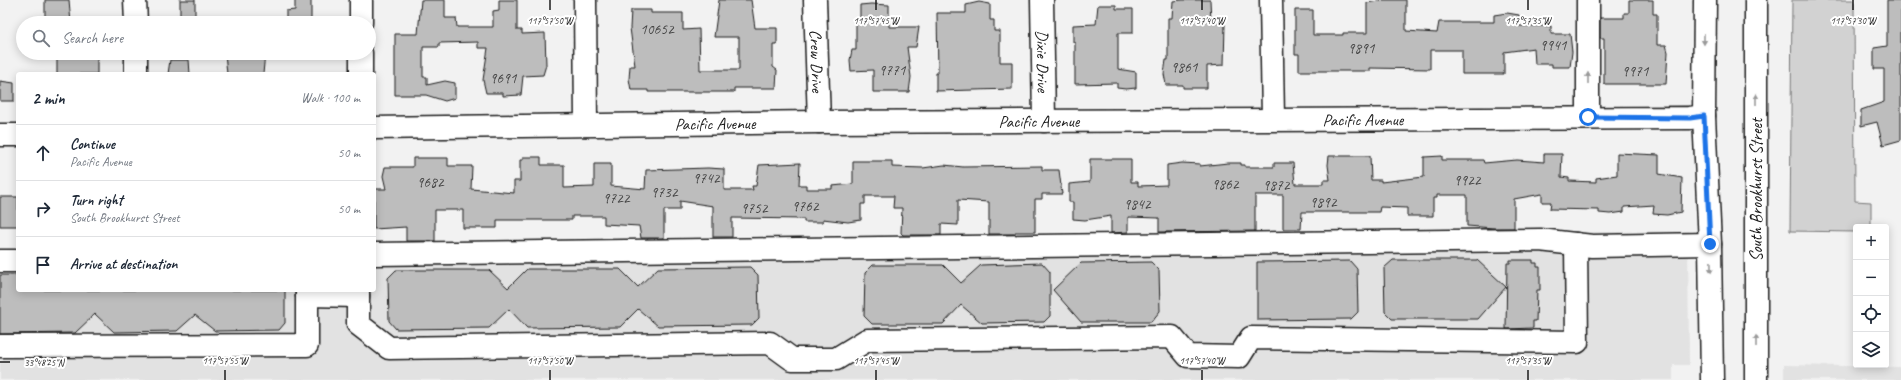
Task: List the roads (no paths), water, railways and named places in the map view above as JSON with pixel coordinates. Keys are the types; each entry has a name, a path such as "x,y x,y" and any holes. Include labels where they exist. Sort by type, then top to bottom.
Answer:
{"street":[{"path":"135,0 136,16"},
{"path":"361,0 361,16"},
{"path":"585,0 586,125"},
{"name":"Crew Drive","path":"815,0 819,122"},
{"name":"Dixie Drive","path":"1042,0 1044,121"},
{"path":"1271,0 1273,119"},
{"path":"1588,0 1588,117"},
{"path":"1705,0 1704,116 1710,244 1712,380"},
{"name":"South Brookhurst Street","path":"1756,0 1756,380"},
{"path":"136,60 136,72"},
{"path":"361,60 361,72"},
{"name":"Pacific Avenue","path":"376,128 819,122 1588,117 1690,118 1704,116"},
{"path":"0,135 16,135"},
{"path":"376,254 1524,240 1592,246 1710,244"},
{"path":"0,346 307,345 307,293 358,293 358,324 389,348 770,343 792,359 836,359 867,340 1172,337 1188,356 1239,357 1250,338 1577,342 1576,244"},
{"path":"0,261 16,261"}]}
